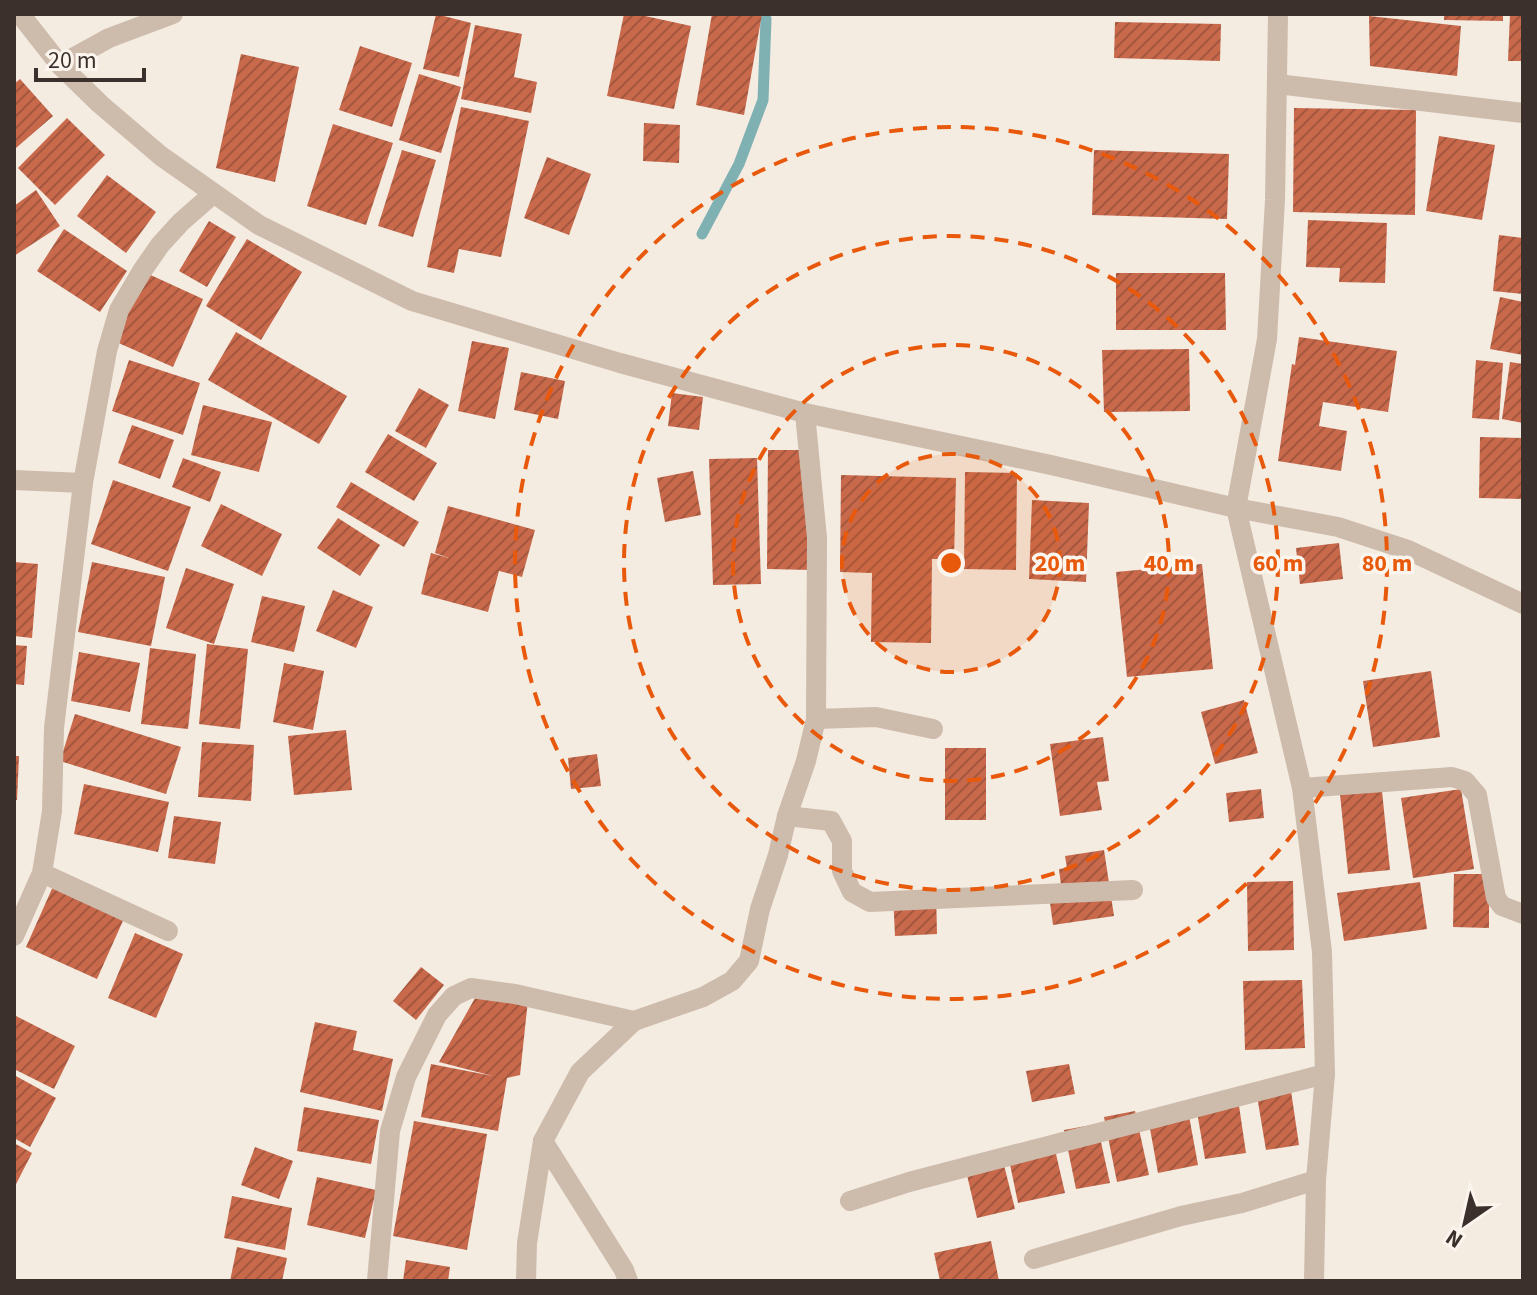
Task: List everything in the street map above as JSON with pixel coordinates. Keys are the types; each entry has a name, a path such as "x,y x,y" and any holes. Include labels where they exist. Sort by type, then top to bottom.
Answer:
{"street":[{"path":"20,14 60,65 161,156 259,225 412,301 620,363 805,413 1236,508 1338,527 1408,550 1523,604"},
{"path":"60,65 109,38 173,14"},
{"path":"1278,14 1275,200 1267,339 1236,508 1302,788 1322,952 1325,1074 1316,1180 1314,1281"},
{"path":"1277,84 1523,113"},
{"path":"14,936 42,873 52,811 54,728 83,483 107,351 119,310 142,271 181,222 213,194"},
{"path":"526,1281 527,1243 543,1141 580,1072 634,1021 703,997 732,981 749,961 760,909 816,719 817,538 805,413"},
{"path":"14,480 83,483"},
{"path":"816,719 876,717 933,729"},
{"path":"1302,788 1452,777 1465,781 1477,795 1496,898 1502,906 1523,914"},
{"path":"787,816 831,821 842,841 842,871 852,892 870,902 1133,890"},
{"path":"42,873 168,931"},
{"path":"377,1281 390,1131 406,1077 437,1015 454,996 471,988 515,994 634,1021"},
{"path":"850,1201 909,1182 1325,1074"},
{"path":"543,1141 628,1281"},
{"path":"1034,1259 1316,1180"}],"building":[{"path":"436,14 471,23 459,77 423,69"},
{"path":"624,14 691,26 674,109 607,96"},
{"path":"712,14 762,14 744,115 696,105"},
{"path":"1444,14 1503,14 1503,21 1444,20"},
{"path":"1510,14 1523,14 1523,61 1508,61"},
{"path":"1369,16 1461,26 1457,76 1370,66"},
{"path":"1115,22 1221,24 1220,61 1114,58"},
{"path":"475,25 522,34 514,77 537,82 531,113 461,99"},
{"path":"360,46 412,63 392,127 339,110"},
{"path":"241,54 299,67 275,182 216,168"},
{"path":"419,74 461,87 441,153 399,140"},
{"path":"20,79 53,116 16,148 14,84"},
{"path":"461,107 529,121 501,257 459,249 454,273 427,267"},
{"path":"1294,108 1416,110 1415,215 1293,212"},
{"path":"67,118 105,155 55,205 18,168"},
{"path":"644,123 680,125 679,163 643,161"},
{"path":"333,124 393,143 366,225 307,206"},
{"path":"1439,136 1495,145 1482,220 1426,211"},
{"path":"402,150 436,160 413,237 378,226"},
{"path":"1094,150 1229,154 1227,219 1092,215"},
{"path":"547,157 591,174 569,235 524,218"},
{"path":"107,175 156,212 126,253 77,216"},
{"path":"36,190 60,226 14,256 14,206"},
{"path":"1308,220 1387,223 1385,283 1339,282 1340,268 1306,267"},
{"path":"209,221 236,237 207,287 179,271"},
{"path":"64,229 127,271 100,312 37,271"},
{"path":"1499,235 1523,238 1523,294 1493,291"},
{"path":"247,239 302,272 261,340 206,306"},
{"path":"144,272 203,299 173,367 114,341"},
{"path":"1116,273 1225,273 1226,330 1116,330"},
{"path":"1500,297 1523,302 1523,355 1490,349"},
{"path":"236,332 347,396 319,444 208,380"},
{"path":"1299,337 1397,351 1388,412 1323,402 1319,426 1347,431 1341,471 1278,461"},
{"path":"472,341 509,348 495,419 458,411"},
{"path":"1189,349 1190,411 1104,412 1102,350"},
{"path":"129,360 200,383 183,435 112,411"},
{"path":"1476,360 1503,363 1499,420 1472,418"},
{"path":"1510,362 1523,364 1523,423 1502,419"},
{"path":"521,372 565,381 558,419 514,410"},
{"path":"419,388 449,405 426,448 395,431"},
{"path":"672,393 703,397 699,430 668,426"},
{"path":"203,405 272,422 259,472 191,455"},
{"path":"132,425 174,440 160,479 118,463"},
{"path":"388,434 437,463 414,501 365,472"},
{"path":"1480,437 1523,438 1523,499 1479,498"},
{"path":"768,450 813,450 811,570 767,569"},
{"path":"183,458 221,472 210,502 172,487"},
{"path":"757,458 761,584 713,585 709,459"},
{"path":"693,471 701,515 665,522 657,478"},
{"path":"965,472 1017,473 1016,570 964,569"},
{"path":"841,475 956,478 954,559 932,559 931,643 871,642 872,573 840,572"},
{"path":"113,480 191,507 168,571 91,544"},
{"path":"351,482 419,522 404,547 336,507"},
{"path":"1032,500 1089,503 1086,582 1029,579"},
{"path":"221,504 282,534 262,576 201,546"},
{"path":"448,506 535,530 522,577 499,571 488,612 421,594 431,553 449,558 435,553"},
{"path":"338,518 380,545 360,576 317,548"},
{"path":"1339,543 1343,579 1300,584 1296,548"},
{"path":"14,562 38,564 32,638 14,636"},
{"path":"92,562 165,577 151,646 78,632"},
{"path":"1202,564 1213,669 1127,677 1116,572"},
{"path":"186,568 234,584 214,644 166,628"},
{"path":"333,590 373,607 356,648 316,631"},
{"path":"262,596 305,606 294,652 251,642"},
{"path":"207,644 248,649 240,729 199,724"},
{"path":"14,645 27,646 24,685 14,684"},
{"path":"150,648 196,654 188,729 141,724"},
{"path":"79,652 140,663 130,712 71,701"},
{"path":"284,663 324,671 313,730 273,722"},
{"path":"1431,671 1440,737 1373,747 1363,681"},
{"path":"1244,700 1258,753 1215,764 1201,712"},
{"path":"75,714 181,747 166,794 60,761"},
{"path":"346,730 352,790 294,795 288,736"},
{"path":"1103,737 1109,781 1097,782 1102,810 1060,816 1050,744"},
{"path":"202,742 254,745 251,801 198,797"},
{"path":"945,748 986,748 986,820 945,820"},
{"path":"597,754 601,786 571,789 568,758"},
{"path":"14,756 19,756 17,800 14,800"},
{"path":"84,784 169,802 158,852 74,834"},
{"path":"1261,789 1264,818 1229,822 1226,793"},
{"path":"1461,789 1474,869 1413,878 1401,798"},
{"path":"1382,791 1390,870 1348,874 1340,794"},
{"path":"174,816 221,822 215,864 168,858"},
{"path":"1104,850 1114,916 1053,925 1049,895 1062,893 1059,869 1067,868 1065,856"},
{"path":"1454,874 1489,874 1489,928 1453,927"},
{"path":"1293,881 1294,950 1248,951 1247,882"},
{"path":"55,882 126,914 97,979 26,947"},
{"path":"1420,882 1427,929 1344,941 1337,893"},
{"path":"936,892 937,934 895,936 893,894"},
{"path":"135,933 183,954 156,1018 108,998"},
{"path":"421,967 444,985 416,1020 393,1001"},
{"path":"1302,980 1305,1048 1245,1050 1243,981"},
{"path":"479,991 528,1000 520,1075 507,1078 498,1131 421,1117 431,1064 493,1076 439,1062"},
{"path":"14,1015 75,1046 54,1089 14,1069"},
{"path":"315,1022 357,1031 353,1050 393,1059 382,1111 300,1092"},
{"path":"1069,1064 1075,1094 1032,1102 1026,1071"},
{"path":"14,1075 56,1098 30,1147 14,1138"},
{"path":"1291,1091 1299,1145 1266,1150 1257,1096"},
{"path":"1238,1099 1246,1153 1205,1159 1196,1106"},
{"path":"1187,1105 1198,1165 1158,1173 1147,1112"},
{"path":"304,1107 379,1120 371,1164 297,1151"},
{"path":"1135,1111 1149,1175 1117,1182 1104,1117"},
{"path":"414,1121 487,1134 467,1250 393,1236"},
{"path":"1097,1124 1110,1183 1076,1189 1064,1130"},
{"path":"1053,1141 1065,1193 1018,1203 1007,1150"},
{"path":"14,1143 32,1153 14,1188"},
{"path":"255,1147 293,1161 279,1199 241,1185"},
{"path":"1000,1149 1015,1209 977,1218 963,1158"},
{"path":"317,1177 376,1190 365,1238 307,1225"},
{"path":"232,1196 292,1208 285,1250 224,1238"},
{"path":"991,1241 999,1281 940,1281 934,1253"},
{"path":"237,1247 287,1258 282,1281 230,1281"},
{"path":"406,1260 450,1267 448,1281 403,1281"}],"waterway":[{"path":"702,234 739,164 763,100 764,14"}]}
